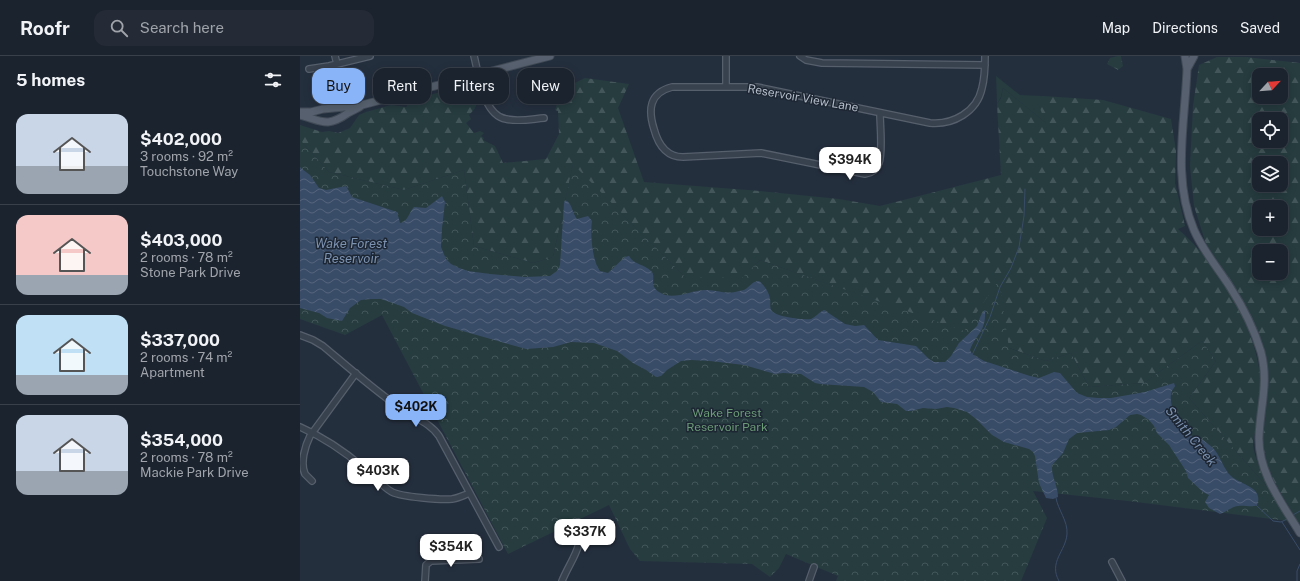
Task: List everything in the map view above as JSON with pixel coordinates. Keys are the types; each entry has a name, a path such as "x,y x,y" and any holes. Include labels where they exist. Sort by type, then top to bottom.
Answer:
{"main road":[{"path":"502,68 550,56"},
{"path":"1185,56 1187,69 1181,169 1183,196 1188,214 1198,239 1239,302 1254,332 1261,354 1264,380 1259,437 1260,455 1268,479 1300,533"},
{"path":"1187,69 1194,56"},
{"path":"300,112 311,112 358,104 362,105 439,84"},
{"path":"300,116 320,122 332,122 340,120 362,105"},
{"path":"331,108 333,113 332,122"}],"street":[{"path":"335,56 337,64"},
{"path":"309,69 370,56"},
{"path":"474,56 477,68"},
{"path":"726,56 726,87"},
{"path":"800,56 806,60 822,63 985,65"},
{"name":"Reservoir View Lane","path":"880,113 881,153 879,163 875,170 865,174 767,154 752,153 679,157 664,150 657,139 650,116 652,103 664,90 672,87 726,87 761,88 937,124 943,123 958,118 969,110 978,98 983,85 985,56"},
{"path":"487,104 492,111 505,119 544,118"},
{"path":"300,335 318,343 398,406 429,424 434,429 499,547"},
{"path":"312,481 304,472 302,458 305,447 313,433 356,373"},
{"path":"300,427 313,433 359,464 387,489 394,493 408,496 450,499 461,497 470,493"},
{"path":"562,581 580,544 581,532 578,522"},
{"path":"425,581 426,565 431,561 479,559"},
{"path":"1112,562 1122,581"},
{"path":"809,581 814,567"}],"green space":[{"path":"1121,56 1123,66 1118,70 1107,64 1110,58"},
{"path":"1217,57 1246,57 1300,63 1300,525 1266,466 1262,446 1265,363 1233,285 1206,244 1194,206 1190,166 1193,106 1199,65"},
{"path":"996,76 1020,95 1043,96 1037,100 1047,124 1003,88 1001,97 997,104"},
{"path":"585,78 629,84 618,108 644,182 839,199 880,206 1001,175 997,104 1001,98 1003,88 1046,123 1036,99 1043,96 1103,100 1171,119 1176,151 1175,183 1185,226 1178,229 1206,258 1219,276 1242,316 1250,336 1257,356 1260,375 1259,401 1253,445 1261,471 1286,513 1284,514 1271,491 1189,398 1216,361 1202,341 1144,383 1089,387 1071,353 1046,361 760,260 743,278 686,278 573,165 553,257 533,263 474,246 464,170 404,190 329,172 300,140 300,125 322,132 329,131 338,133 350,128 359,115 366,112 391,105 406,107 408,104 431,104 431,95 439,92 439,104 476,104 476,107 469,115 471,119 466,123 474,133 480,131 484,133 481,136 484,138 483,140 495,146 503,163 546,159 559,134 558,111 555,110 557,104 574,104 574,83"},
{"name":"Wake Forest Reservoir Park","path":"300,140 329,172 404,190 464,170 474,246 533,263 553,257 573,164 686,278 742,278 760,260 964,331 999,280 1009,348 1046,361 1071,353 1089,387 1144,383 1202,341 1216,361 1189,398 1271,491 1288,521 1033,491 1047,518 1021,581 836,581 838,576 786,554 779,568 770,577 752,564 640,561 630,549 609,505 508,554 382,315 345,335 300,319"}],"water":[{"name":"Wake Forest Reservoir","path":"300,167 310,175 319,188 326,190 346,186 352,197 397,212 400,223 407,219 414,207 426,208 442,196 445,202 441,247 446,259 451,264 468,271 525,277 550,276 557,271 560,265 565,200 571,205 577,219 588,216 592,221 592,247 595,261 600,271 608,273 625,257 629,256 636,263 653,273 654,286 664,295 670,296 701,290 727,293 735,292 744,290 755,282 759,281 767,291 772,311 779,315 790,318 811,319 824,310 845,324 855,326 864,325 878,340 916,346 934,362 945,362 951,356 959,343 977,326 981,315 985,310 983,328 970,350 972,354 984,361 1039,378 1054,372 1060,373 1077,393 1087,397 1111,398 1145,392 1174,383 1175,386 1171,395 1172,407 1174,414 1183,430 1186,433 1206,442 1213,448 1231,476 1254,490 1258,499 1257,505 1235,507 1220,514 1209,508 1205,502 1209,495 1203,492 1188,478 1186,471 1169,445 1157,433 1149,420 1137,414 1130,415 1116,427 1109,430 1077,433 1069,439 1063,453 1052,465 1058,497 1053,499 1046,498 1039,483 1035,456 1033,452 1029,449 1004,442 992,435 967,412 954,408 923,408 906,411 897,404 881,402 873,392 864,387 820,384 815,383 801,374 775,374 744,365 710,361 681,361 661,376 656,377 617,351 594,343 571,342 553,347 526,349 445,326 412,313 404,307 381,299 361,300 350,308 342,321 327,318 319,313 300,308"}],"waterway":[{"path":"972,355 990,317 1000,287 1011,268 1019,247 1024,216 1025,189"},
{"path":"1056,498 1067,529 1066,540 1056,562 1055,568 1059,581"},
{"name":"Smith Creek","path":"1256,505 1273,521 1281,522 1287,519"},
{"name":"Smith Creek","path":"1293,515 1300,511"},
{"path":"1282,522 1300,550"},
{"path":"1297,581 1297,571 1300,564"}]}
